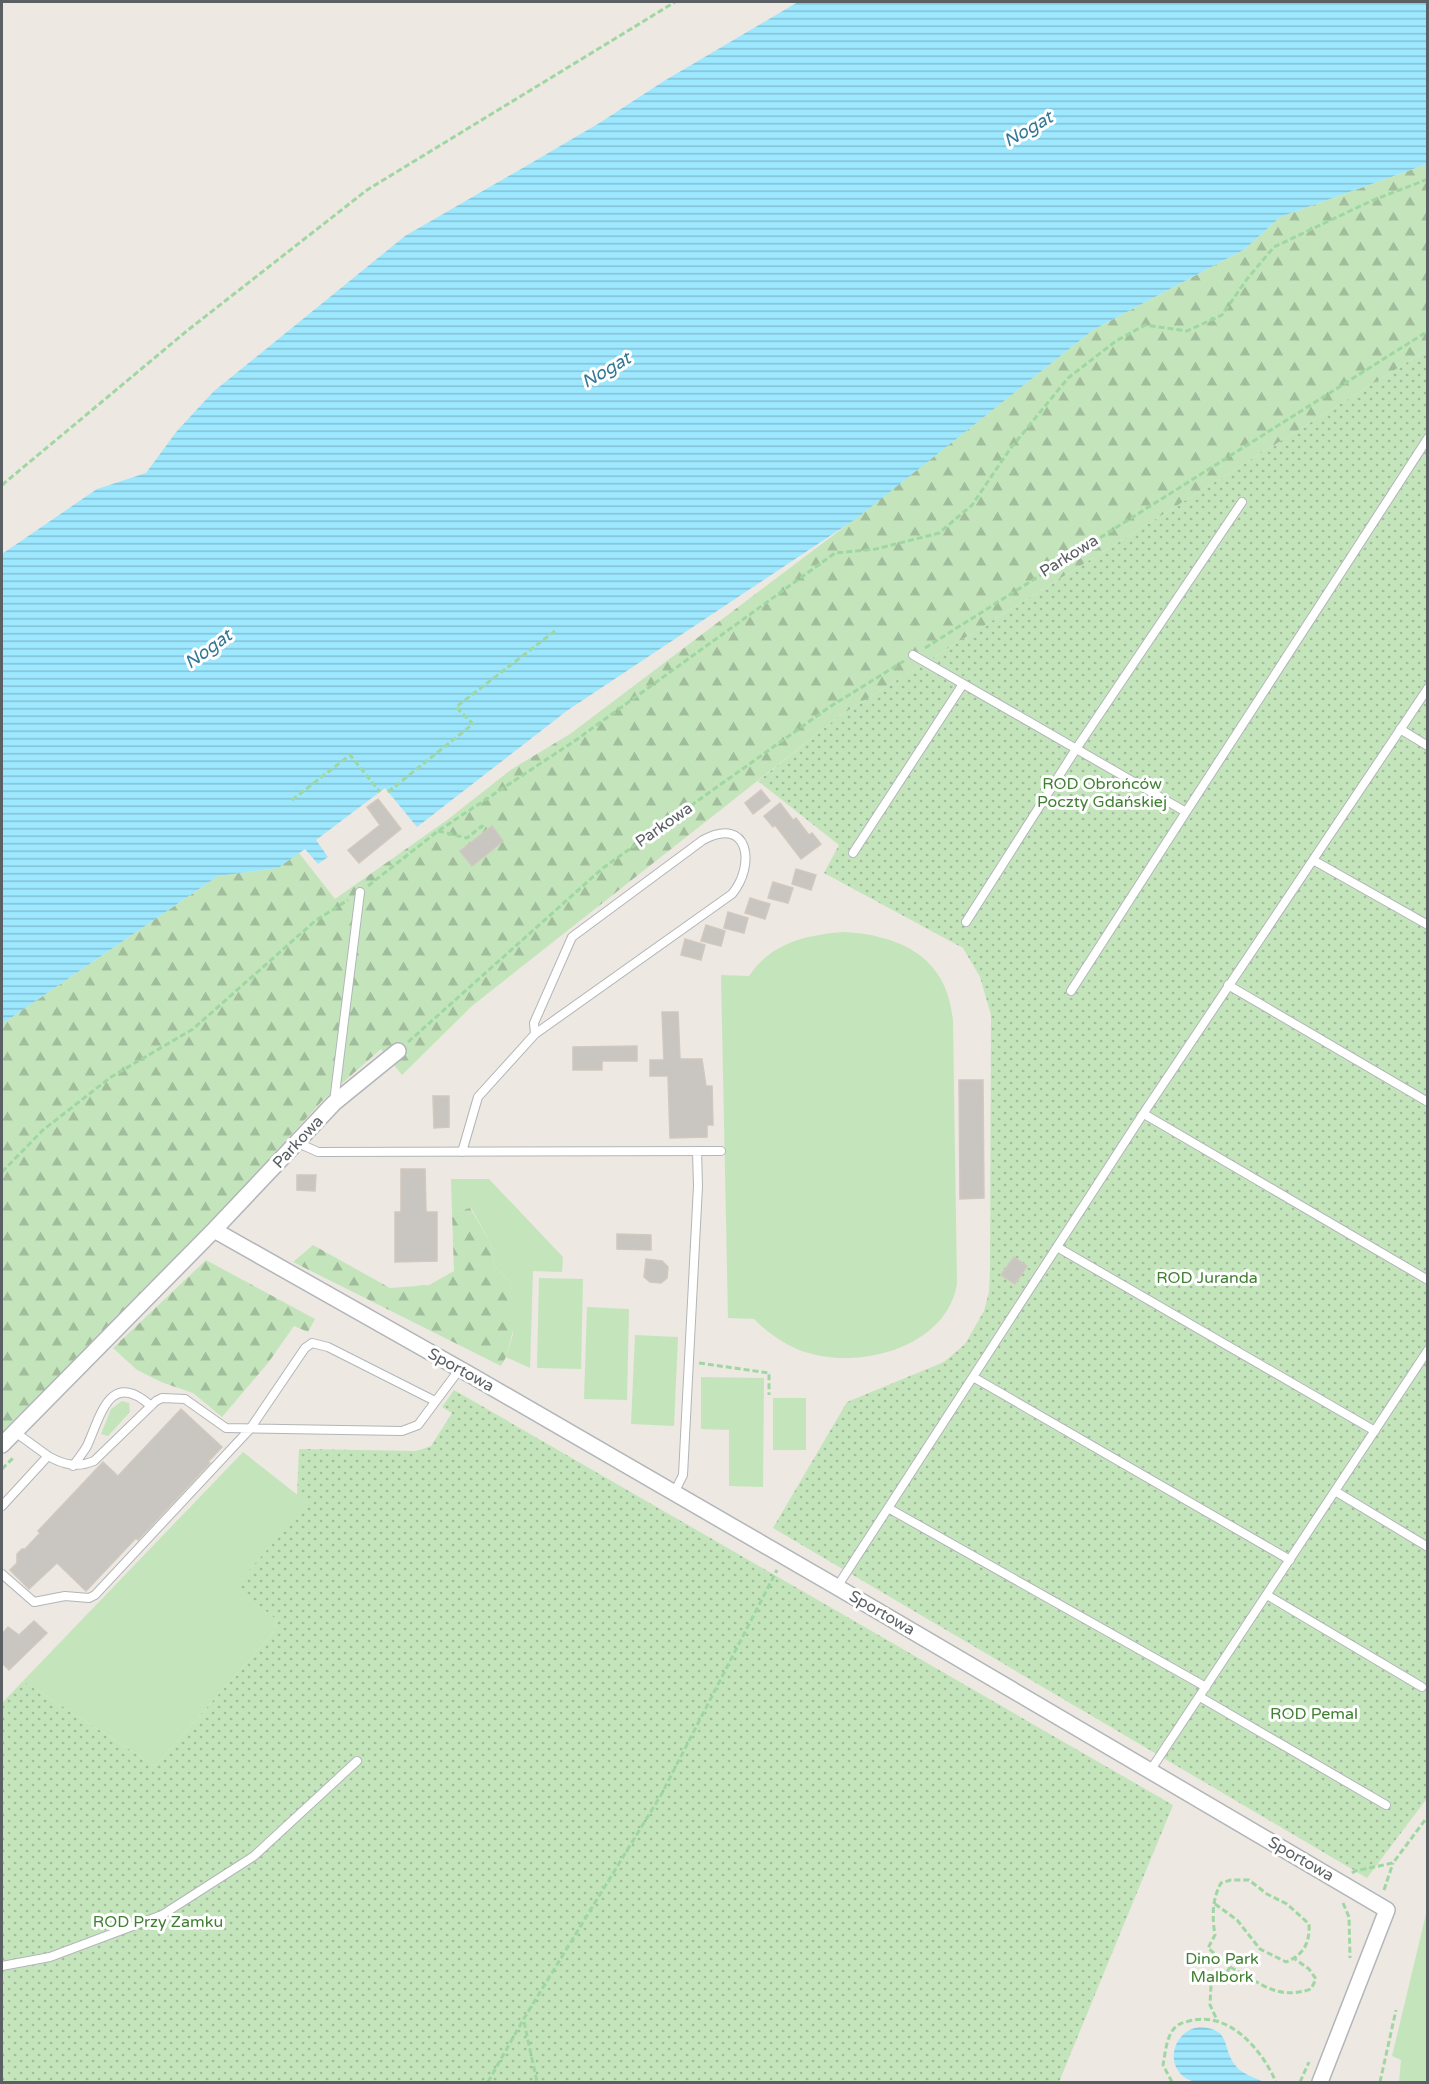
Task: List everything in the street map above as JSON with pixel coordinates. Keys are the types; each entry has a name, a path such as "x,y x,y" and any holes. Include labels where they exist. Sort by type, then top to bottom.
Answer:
{"street":[{"name":"Parkowa","path":"2,1445 214,1230 334,1103 398,1051"},
{"name":"Sportowa","path":"214,1230 674,1492 1387,1910 1320,2082"}],"lane":[{"path":"1071,991 1428,438"},
{"path":"966,922 1076,749 1242,502"},
{"path":"913,655 1186,812"},
{"path":"853,853 963,684"},
{"path":"837,1587 1228,985 1428,688"},
{"path":"1400,729 1428,746"},
{"path":"462,1152 478,1097 535,1035 732,894 739,885 745,867 745,846 740,838 720,833 703,840 572,937 534,1023 535,1035"},
{"path":"1313,860 1428,925"},
{"path":"334,1103 360,892"},
{"path":"1228,985 1428,1102"},
{"path":"1144,1114 1428,1280"},
{"path":"298,1143 318,1152 721,1151"},
{"path":"674,1492 683,1475 698,1186 697,1151"},
{"path":"1057,1247 1375,1431"},
{"path":"2,1574 34,1602 65,1596 89,1598 95,1595 250,1429 305,1348 312,1343 328,1347 435,1401"},
{"path":"1150,1771 1428,1350"},
{"path":"15,1432 59,1463 73,1466 85,1465 94,1461 162,1398 185,1399 226,1428 402,1431 418,1425 459,1370"},
{"path":"973,1377 1290,1560"},
{"path":"73,1466 85,1449 105,1404 112,1395 121,1392 135,1394 151,1406"},
{"path":"2,1506 48,1456"},
{"path":"1335,1491 1428,1547"},
{"path":"888,1508 1206,1687"},
{"path":"1267,1595 1422,1687"},
{"path":"1200,1697 1386,1805"},
{"path":"2,1966 50,1957 162,1915 254,1856 357,1761"}],"path":[{"path":"2,485 188,330 367,190 675,2"},
{"path":"2,1172 43,1130 111,1077 193,1029 315,921 360,892 438,831 576,740 835,553 876,549 939,533 972,505 1010,449 1068,378 1116,341 1145,325 1187,331 1222,315 1247,279 1274,247 1371,201 1428,178"},
{"name":"Parkowa","path":"398,1051 603,868 831,706 1428,331"},
{"path":"388,792 473,724 456,707 555,631"},
{"path":"292,800 350,755 380,792"},
{"path":"438,831 467,838 482,826 486,830"},
{"path":"689,1361 769,1373 769,1395"},
{"path":"488,2082 523,2020 661,1795 784,1556"},
{"path":"1350,1959 1349,1917 1337,1892 1355,1870 1393,1863 1428,1816"},
{"path":"1215,1904 1237,1920 1260,1949 1287,1962 1295,1959 1304,1951 1310,1936 1310,1924 1287,1904 1267,1894 1249,1880 1231,1880 1221,1883 1217,1890 1212,1918 1215,1935 1208,1948 1230,1967 1268,1989 1281,1994 1298,1994 1311,1989 1316,1979 1309,1969 1295,1959"},
{"path":"1218,2022 1210,2005 1211,1985 1230,1967"},
{"path":"1380,2082 1396,2010"},
{"path":"1172,2082 1163,2065 1170,2033 1179,2023 1195,2019 1229,2026 1246,2038 1266,2060 1276,2082"},
{"path":"523,2020 537,2082"},
{"path":"1300,2082 1309,2062"}],"green space":[{"path":"1427,164 1427,350 841,715 472,1006 402,1075 381,1049 322,1101 95,1349 2,1445 2,1024 218,876 277,868 299,853 335,899 447,820 512,769 570,734 856,518 1093,330 1245,249 1280,217"},
{"path":"1427,350 1428,1797 1367,1878 773,1528 847,1402 944,1362 965,1344 984,1311 989,1292 990,1269 991,1015 980,977 963,948 824,873 839,845 758,781 841,715"},
{"path":"843,932 884,938 918,954 932,966 942,981 949,999 953,1021 957,1284 950,1305 938,1322 922,1336 881,1354 837,1358 807,1353 790,1346 767,1331 754,1319 728,1318 721,975 749,976 758,965 779,948 803,939"},
{"path":"451,1179 489,1179 563,1257 562,1272 533,1271 530,1368 506,1357 513,1334 510,1282 494,1266 491,1243 471,1208 452,1213"},
{"path":"470,1208 491,1243 494,1266 510,1282 515,1323 506,1357 501,1366 293,1262 313,1245 390,1288 429,1285 454,1271 452,1213"},
{"path":"206,1260 315,1319 308,1332 294,1326 268,1363 222,1417 193,1393 161,1382 137,1370 113,1348"},
{"path":"539,1278 583,1279 581,1369 537,1368"},
{"path":"587,1307 629,1309 627,1400 584,1399"},
{"path":"635,1335 678,1337 674,1426 631,1424"},
{"path":"701,1377 764,1378 763,1487 729,1486 729,1430 701,1429"},
{"name":"ROD Przy Zamku","path":"454,1390 1173,1805 1059,2082 2,2082 2,1703 23,1681 155,1766 274,1632 277,1620 235,1586 308,1504 297,1495 299,1449 416,1451 431,1446 452,1413 442,1407"},
{"path":"773,1398 806,1398 806,1450 773,1450"},
{"path":"122,1401 129,1403 130,1412 108,1436 101,1434 111,1409"},
{"path":"243,1452 309,1504 236,1585 277,1620 274,1632 155,1766 23,1681"},
{"path":"1427,1910 1427,2082 1399,2082 1401,2060 1392,2056"}],"water":[{"name":"Nogat","path":"798,2 1427,2 1427,164 1280,217 1245,249 1093,330 857,518 568,710 417,827 385,788 316,840 328,857 318,864 305,849 278,868 218,876 2,1024 2,554 97,489 146,473 177,431 213,392 405,236 601,122 664,81"},
{"path":"1199,2027 1217,2031 1224,2040 1237,2068 1264,2082 1199,2082 1183,2076 1174,2061 1174,2052 1182,2036 1189,2030"}],"building":[{"path":"761,790 770,801 753,814 745,803"},
{"path":"378,799 401,829 359,863 348,850 380,825 367,807"},
{"path":"780,803 793,820 796,818 809,835 812,833 821,844 801,859 775,825 773,827 764,816"},
{"path":"492,826 503,841 472,866 460,851"},
{"path":"796,869 816,875 811,890 792,884"},
{"path":"773,882 793,888 788,903 768,898"},
{"path":"750,898 770,904 765,919 745,913"},
{"path":"728,912 748,918 744,933 724,928"},
{"path":"706,925 725,931 721,946 701,941"},
{"path":"685,939 705,945 701,960 681,955"},
{"path":"662,1012 678,1012 680,1059 702,1059 706,1086 712,1086 713,1125 707,1125 707,1137 670,1138 668,1076 650,1076 650,1060 664,1060"},
{"path":"637,1046 637,1061 602,1061 602,1070 573,1070 573,1047"},
{"path":"959,1080 983,1080 984,1198 960,1199"},
{"path":"433,1096 449,1096 449,1127 434,1128"},
{"path":"401,1169 425,1169 426,1212 437,1212 437,1261 395,1262 395,1212 401,1212"},
{"path":"297,1175 316,1175 315,1191 297,1190"},
{"path":"617,1234 651,1235 651,1250 617,1249"},
{"path":"1014,1257 1027,1266 1015,1284 1001,1275"},
{"path":"646,1259 662,1261 668,1267 667,1278 661,1283 650,1282 644,1277"},
{"path":"181,1409 222,1447 208,1462 210,1463 138,1540 136,1538 86,1591 57,1563 29,1589 10,1570 17,1563 17,1554 40,1533 38,1531 103,1462 118,1476"},
{"path":"34,1621 47,1633 9,1670 2,1663 2,1634 8,1627 19,1635"}],"park label":[{"name":"ROD Obrońców Poczty Gdańskiej","path":"1102,793"},
{"name":"ROD Juranda","path":"1207,1278"},
{"name":"ROD Pemal","path":"1314,1714"},
{"name":"Dino Park Malbork","path":"1222,1968"}]}
